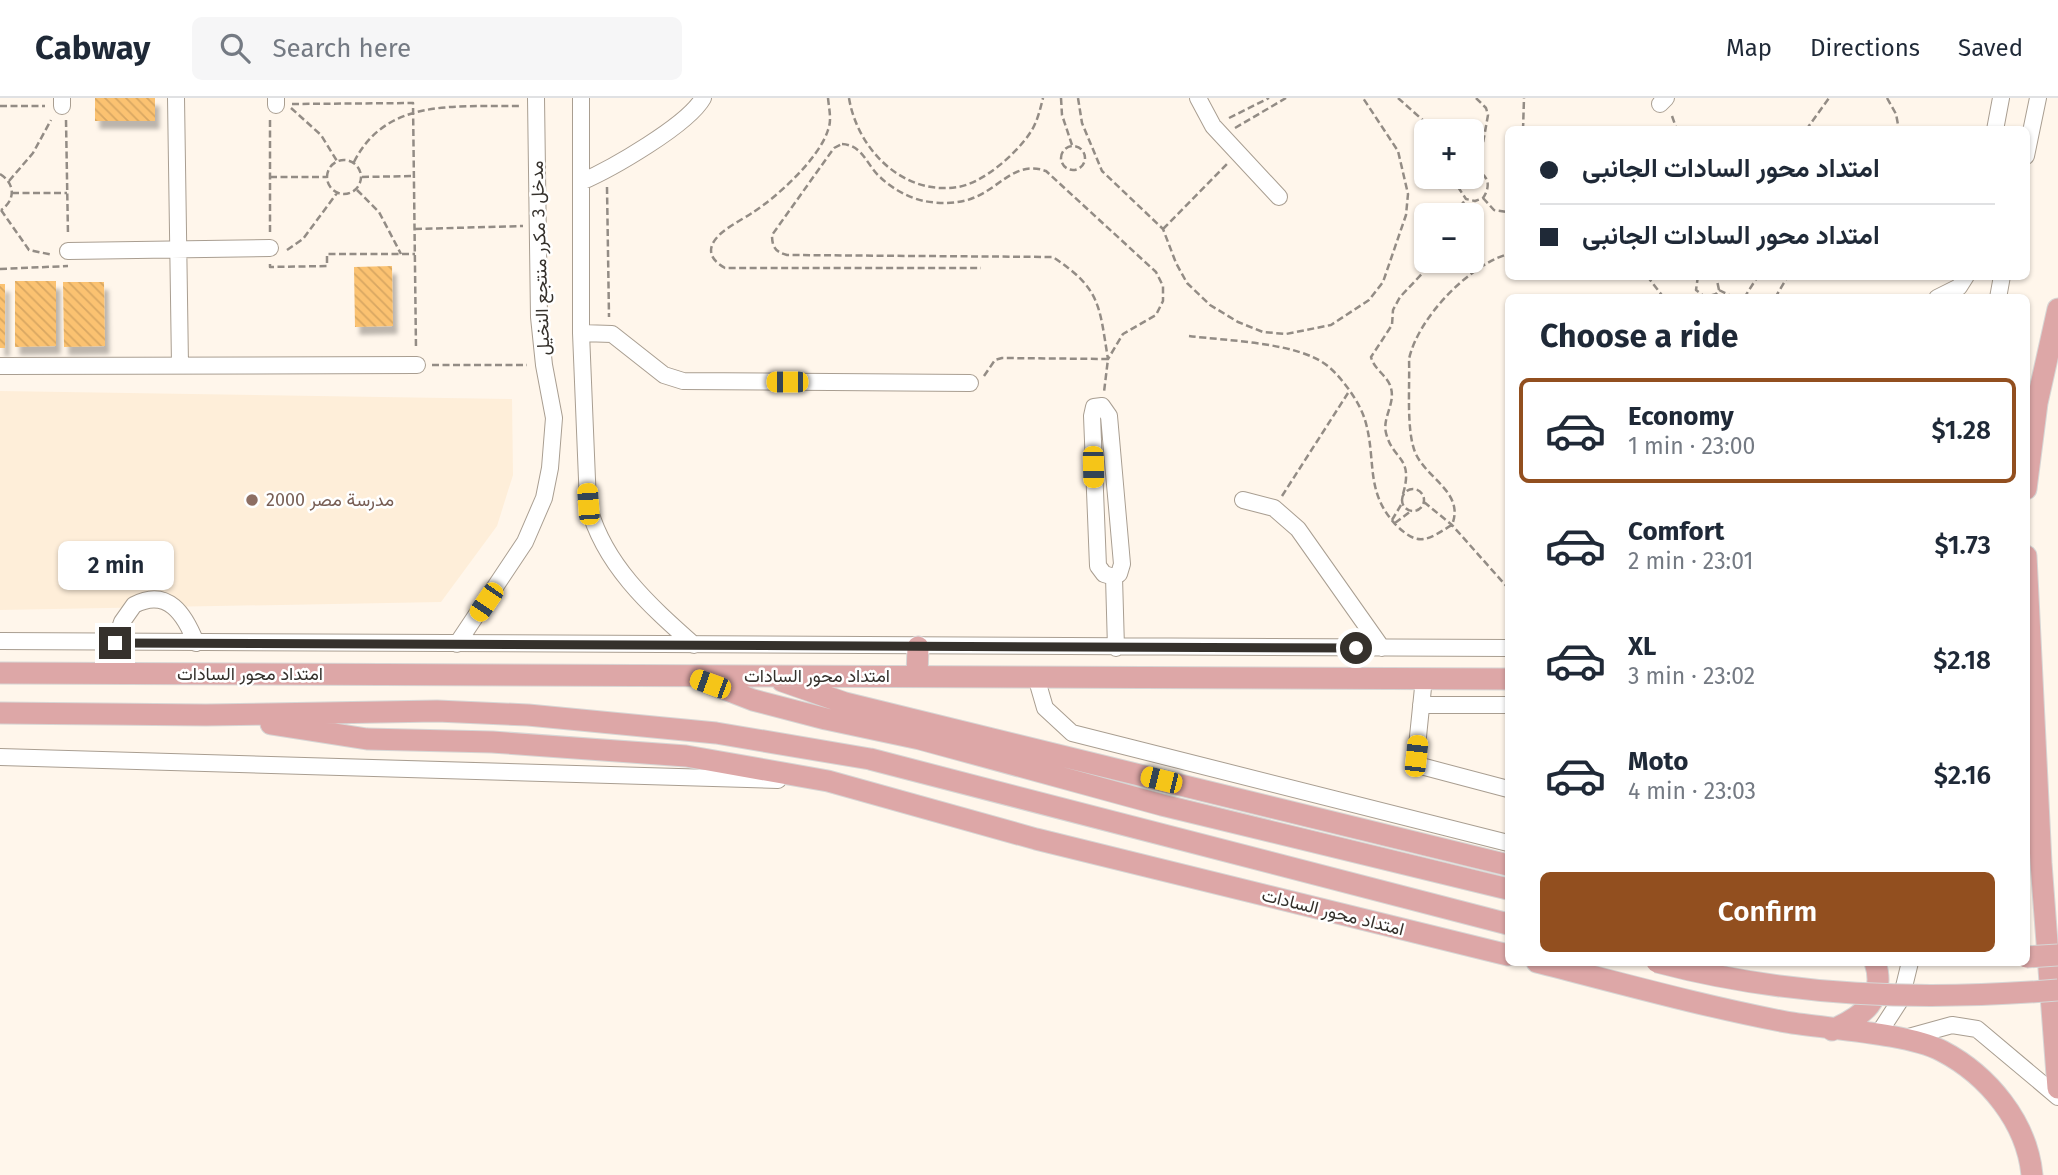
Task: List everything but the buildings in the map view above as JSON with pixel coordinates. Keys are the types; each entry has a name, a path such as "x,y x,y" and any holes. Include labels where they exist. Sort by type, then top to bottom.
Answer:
{"main road":[{"path":"2030,458 2037,403 2058,309"},
{"path":"917,676 918,647"},
{"name":"امتداد محور السادات","path":"0,673 1505,679"},
{"path":"688,676 753,700 920,739 1162,805 1505,888"},
{"path":"771,676 845,703 1505,865"},
{"name":"امتداد محور السادات","path":"0,713 206,715 438,711 528,715 716,733 870,759 1505,923"},
{"name":"امتداد محور السادات","path":"206,715 368,739 492,742 686,756 828,781 1037,839 1505,954"},
{"path":"2030,721 2058,1088"},
{"path":"2030,957 2058,954"},
{"path":"1553,966 1743,1013 1832,1030 1903,1039 1939,1049 1986,1082 2019,1129 2032,1175"},
{"path":"1676,966 1753,982 1861,994 1970,997 2058,989"},
{"path":"1832,1030 1856,1019 1871,1005 1878,986 1876,966"}],"street":[{"path":"176,98 180,365"},
{"path":"581,98 580,333 588,504 606,550 645,599 694,645"},
{"path":"582,182 607,171 695,109 703,98"},
{"path":"1198,98 1218,131 1279,197"},
{"path":"1996,126 2001,98"},
{"path":"2030,137 2038,98"},
{"name":"مدخل 3 مكرر منتجع النخيل","path":"457,644 512,564 537,518 544,498 553,440 551,395 544,365 536,102"},
{"path":"68,253 178,250 270,252"},
{"path":"1945,294 1959,287 1963,280"},
{"path":"580,333 612,334 664,375 682,381 970,383"},
{"path":"0,366 417,365"},
{"path":"1102,406 1109,416 1122,564 1119,574 1114,577 1104,574 1098,566 1092,416 1094,407 1102,406"},
{"path":"553,440 583,440"},
{"path":"1242,499 1274,508 1307,539 1382,648"},
{"path":"1114,577 1116,648"},
{"path":"115,643 122,622 134,605 153,600 174,604 188,622 196,643"},
{"path":"0,641 1505,648"},
{"path":"1035,677 1045,708 1072,733 1505,842"},
{"path":"1424,678 1416,756 1421,766 1505,788"},
{"path":"1421,705 1505,705"},
{"path":"0,757 828,781"},
{"path":"1877,1036 1901,999 1909,966"},
{"path":"1903,1039 1952,1025 1978,1029 2058,1097"}],"path":[{"path":"828,98 830,122 821,144 796,176 766,203 732,225 713,243 711,254 716,264 726,268 981,268"},
{"path":"849,98 858,132 884,164 921,184 959,187 981,177 1017,148 1031,132 1043,98"},
{"path":"1061,98 1064,123 1073,146 1082,150 1085,161 1073,170 1063,166 1061,156 1067,147 1073,146"},
{"path":"1078,98 1086,132 1102,171 1163,229 1176,264 1187,283 1210,305 1238,322 1263,332 1286,334 1309,332 1351,314 1383,282 1406,215 1408,194 1398,151 1363,98"},
{"path":"1218,131 1269,98"},
{"path":"1218,131 1286,98"},
{"path":"1398,98 1422,119"},
{"path":"1476,98 1486,108 1488,115 1484,137"},
{"path":"1523,126 1524,98"},
{"path":"1808,126 1829,98"},
{"path":"1887,98 1896,114 1898,126"},
{"path":"276,101 270,104 270,267 327,266 327,254 415,254"},
{"path":"1263,101 1266,108"},
{"path":"354,162 371,135 397,115 414,108 536,102"},
{"path":"9,181 43,137 59,103"},
{"path":"0,106 59,103 66,106 68,253 68,269 0,269"},
{"path":"337,161 310,123 286,104 414,103 417,365 544,365"},
{"path":"1102,406 1108,359 1098,302 1087,283 1053,257 787,256 778,253 772,245 772,235 834,148 842,144 851,144 859,149 880,177 900,192 923,201 948,203 972,199 1014,172 1036,167 1046,171 1156,272 1163,285 1163,301 1156,315 1122,334 1108,359"},
{"path":"1163,229 1239,152"},
{"path":"327,177 337,161"},
{"path":"337,161 354,162"},
{"path":"337,193 351,194 357,190 362,177 354,162"},
{"path":"607,171 609,319 620,338"},
{"path":"0,174 9,181 12,193 1,210 29,250 42,255 68,253"},
{"path":"362,177 414,176"},
{"path":"1459,189 1466,199 1475,201 1483,198 1489,186 1484,176"},
{"path":"270,177 327,177"},
{"path":"327,177 337,193"},
{"path":"357,190 379,212 401,254"},
{"path":"12,193 67,193"},
{"path":"270,252 288,250 303,239 337,193"},
{"path":"1483,198 1494,210 1505,212"},
{"path":"1463,203 1466,199"},
{"path":"415,229 538,225"},
{"path":"1452,525 1454,501 1425,469 1415,451 1409,359 1412,345 1436,308 1477,270 1505,256"},
{"path":"1393,522 1402,503 1406,467 1387,436 1385,427 1392,395 1389,383 1373,365 1371,357 1392,325 1393,310 1399,297 1422,273"},
{"path":"1650,280 1661,294"},
{"path":"1716,294 1719,290 1718,280"},
{"path":"1719,290 1727,294"},
{"path":"1189,336 1300,352 1329,367 1349,392 1366,421 1372,477 1378,501 1393,522 1410,539 1422,541 1452,525"},
{"path":"970,383 979,381 990,365 1002,358 1108,359"},
{"path":"1274,508 1349,392"},
{"path":"1393,522 1410,511 1421,508 1424,502 1423,493 1415,488 1403,494"},
{"path":"1424,502 1452,525 1505,584"},
{"path":"1402,503 1410,511"}],"shaded area":[{"name":"مدرسة مصر 2000","path":"0,391 512,399 513,475 497,526 441,602 0,610"}],"place":[{"name":"مدرسة مصر 2000","path":"252,500"}],"route":[{"path":"115,643 1356,648"}]}
